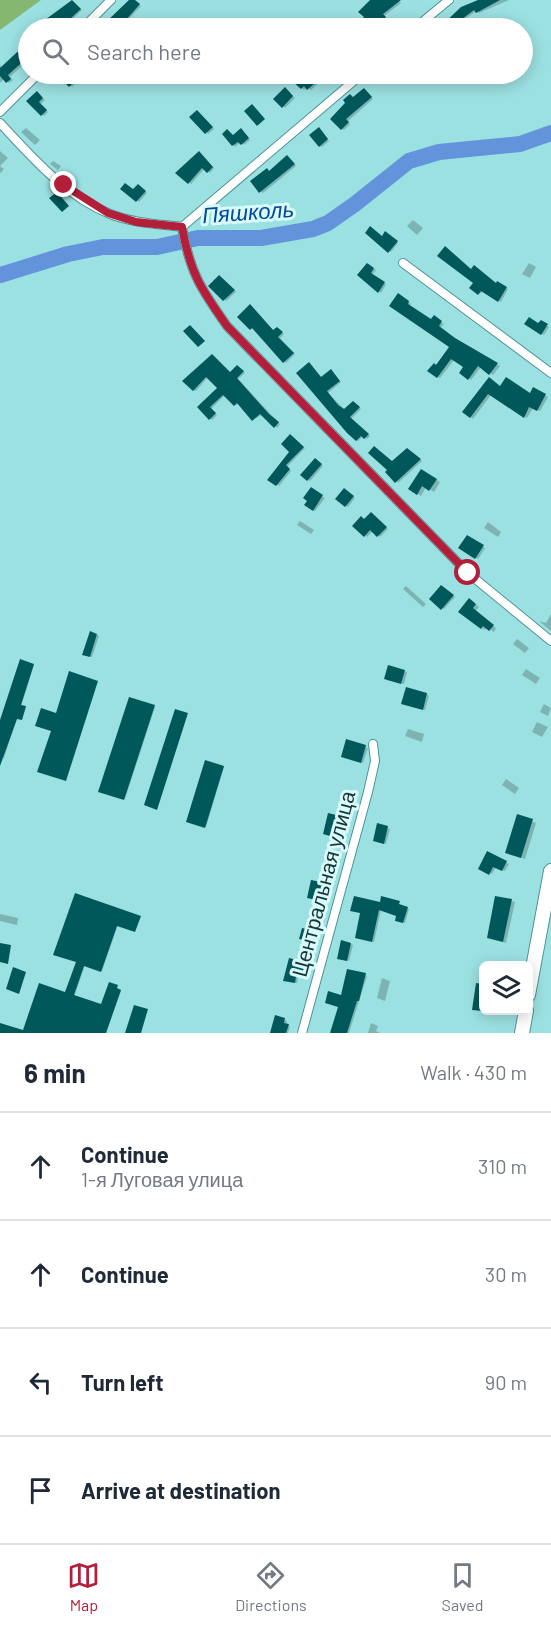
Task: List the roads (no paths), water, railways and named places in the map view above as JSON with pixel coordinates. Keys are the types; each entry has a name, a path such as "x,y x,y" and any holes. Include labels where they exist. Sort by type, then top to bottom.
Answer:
{"main road":[{"path":"533,968 551,871"},
{"path":"522,1033 525,1015"}],"street":[{"path":"93,18 111,0"},
{"path":"427,18 449,0"},
{"path":"0,112 28,84"},
{"path":"0,123 34,160 64,185 108,213 136,222 182,227 351,84"},
{"path":"182,227 188,261 204,293 227,326 468,573 551,641"},
{"path":"403,263 551,373"},
{"name":"Центральная улица","path":"302,1033 368,792 375,761 373,744"}],"waterway":[{"name":"Пяшколь","path":"0,275 68,254 103,247 157,247 198,238 261,238 313,229 328,223 355,204 409,161 439,152 520,144 551,133"}]}
